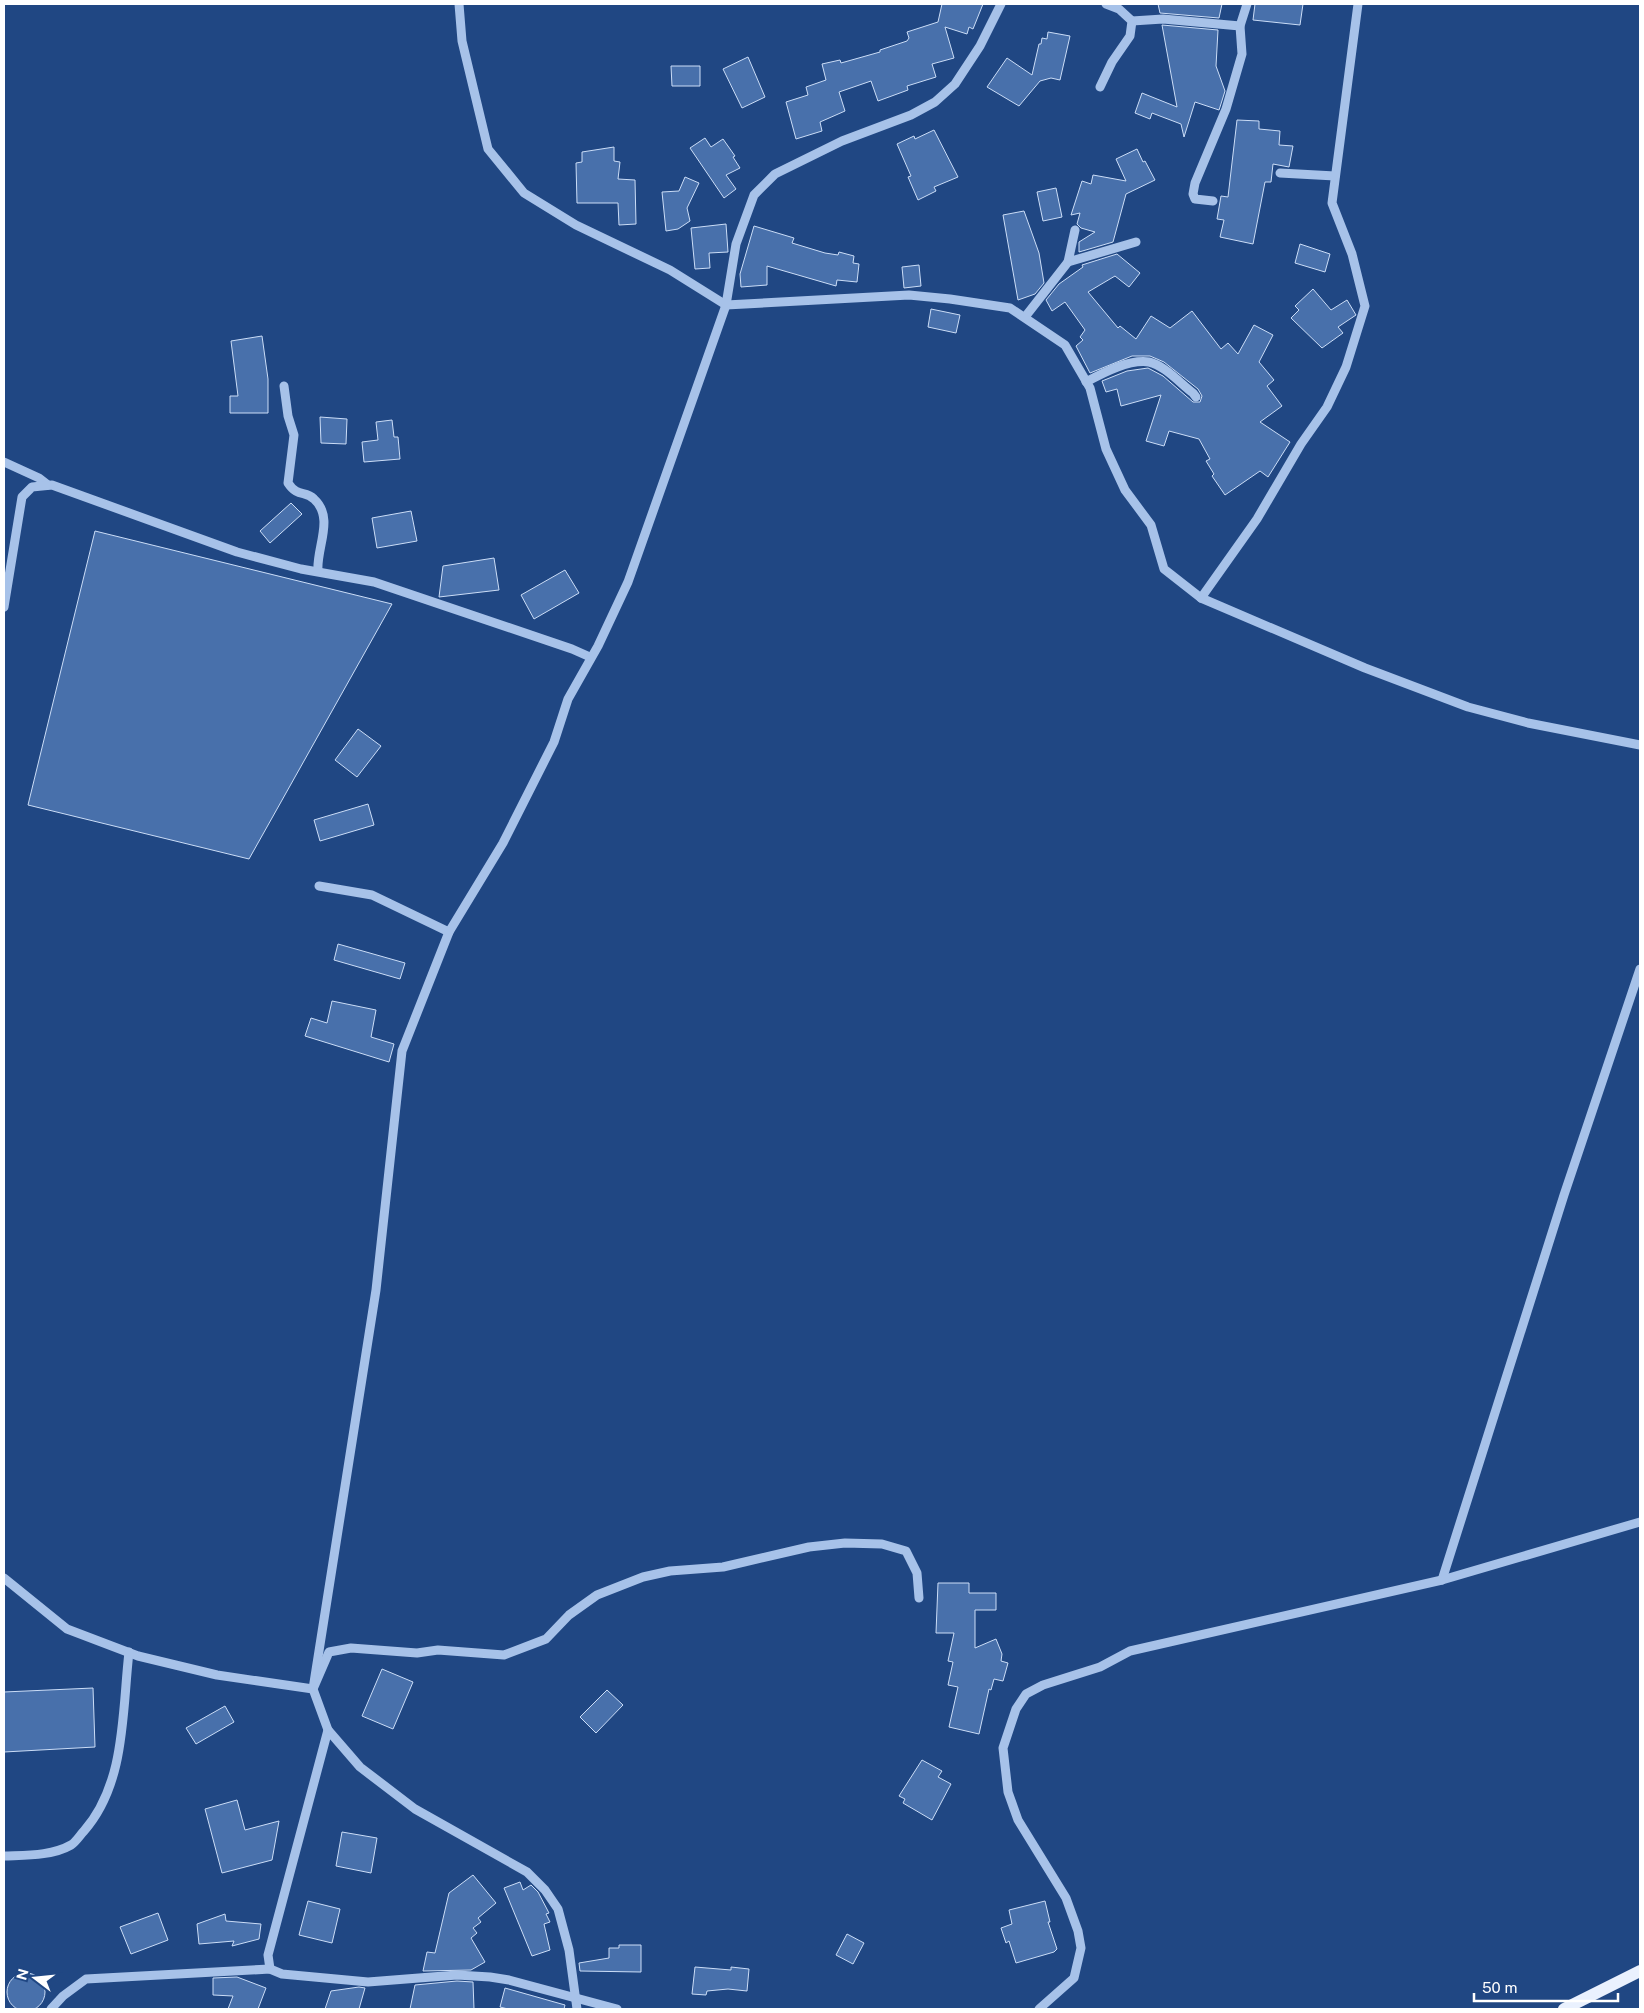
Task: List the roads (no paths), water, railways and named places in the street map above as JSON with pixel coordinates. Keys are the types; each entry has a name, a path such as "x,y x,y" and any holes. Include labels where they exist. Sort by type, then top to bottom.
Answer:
{"main road":[{"path":"1564,2009 1640,1971"}],"street":[{"path":"459,4 464,50 488,149 524,192 576,226 670,270 726,304 909,296 950,299 1010,308 1025,316 1065,345 1090,388 1106,449 1125,490 1151,525 1164,569 1201,598 1365,668 1468,707 1528,723 1640,745"},
{"path":"577,2005 569,1950 558,1909 540,1884 504,1857 415,1810 360,1767 328,1730 313,1689 376,1290 402,1051 449,932 503,843 554,742 568,698 598,646 628,582 726,304 736,244 754,194 775,174 842,141 911,116 935,102 955,84 1002,4"},
{"path":"1106,4 1119,9 1132,21 1163,19 1240,26"},
{"path":"1213,201 1195,199 1193,194 1195,182 1216,135 1235,80 1242,54 1240,26 1247,4"},
{"path":"1201,598 1257,519 1301,444 1327,407 1346,367 1365,306 1352,254 1332,203 1358,4"},
{"path":"1100,87 1112,62 1130,36 1132,21"},
{"path":"1280,173 1335,176"},
{"path":"1025,316 1068,262 1075,230"},
{"path":"1068,262 1136,242"},
{"path":"1086,382 1115,369 1149,362 1164,370 1194,393 1196,397"},
{"path":"284,386 288,416 294,435 288,483 294,492 313,498 322,511 325,528 317,558 318,571"},
{"path":"4,462 39,478 48,485"},
{"path":"4,607 22,497 32,487 52,485 237,552 374,582 572,649 590,657"},
{"path":"319,886 372,895 449,932"},
{"path":"1442,1580 1567,1186 1640,969"},
{"path":"1039,2009 1074,1978 1081,1948 1078,1931 1066,1898 1026,1836 1008,1792 1003,1748 1016,1709 1026,1694 1043,1685 1100,1667 1130,1651 1442,1580 1640,1522"},
{"path":"313,1689 330,1652 351,1648 416,1653 438,1650 504,1655 546,1639 569,1615 597,1594 643,1577 670,1571 723,1567 809,1547 845,1543 882,1544 906,1551 918,1573 918,1598"},
{"path":"4,1578 67,1629 129,1652 217,1674 313,1689"},
{"path":"4,1856 30,1855 72,1844 88,1826 104,1800 116,1771 129,1652"},
{"path":"270,1969 268,1954 328,1730"},
{"path":"50,2009 63,1996 86,1979 270,1969 282,1974 368,1982 457,1975 490,1977 509,1980 577,2005 616,2009"}]}
